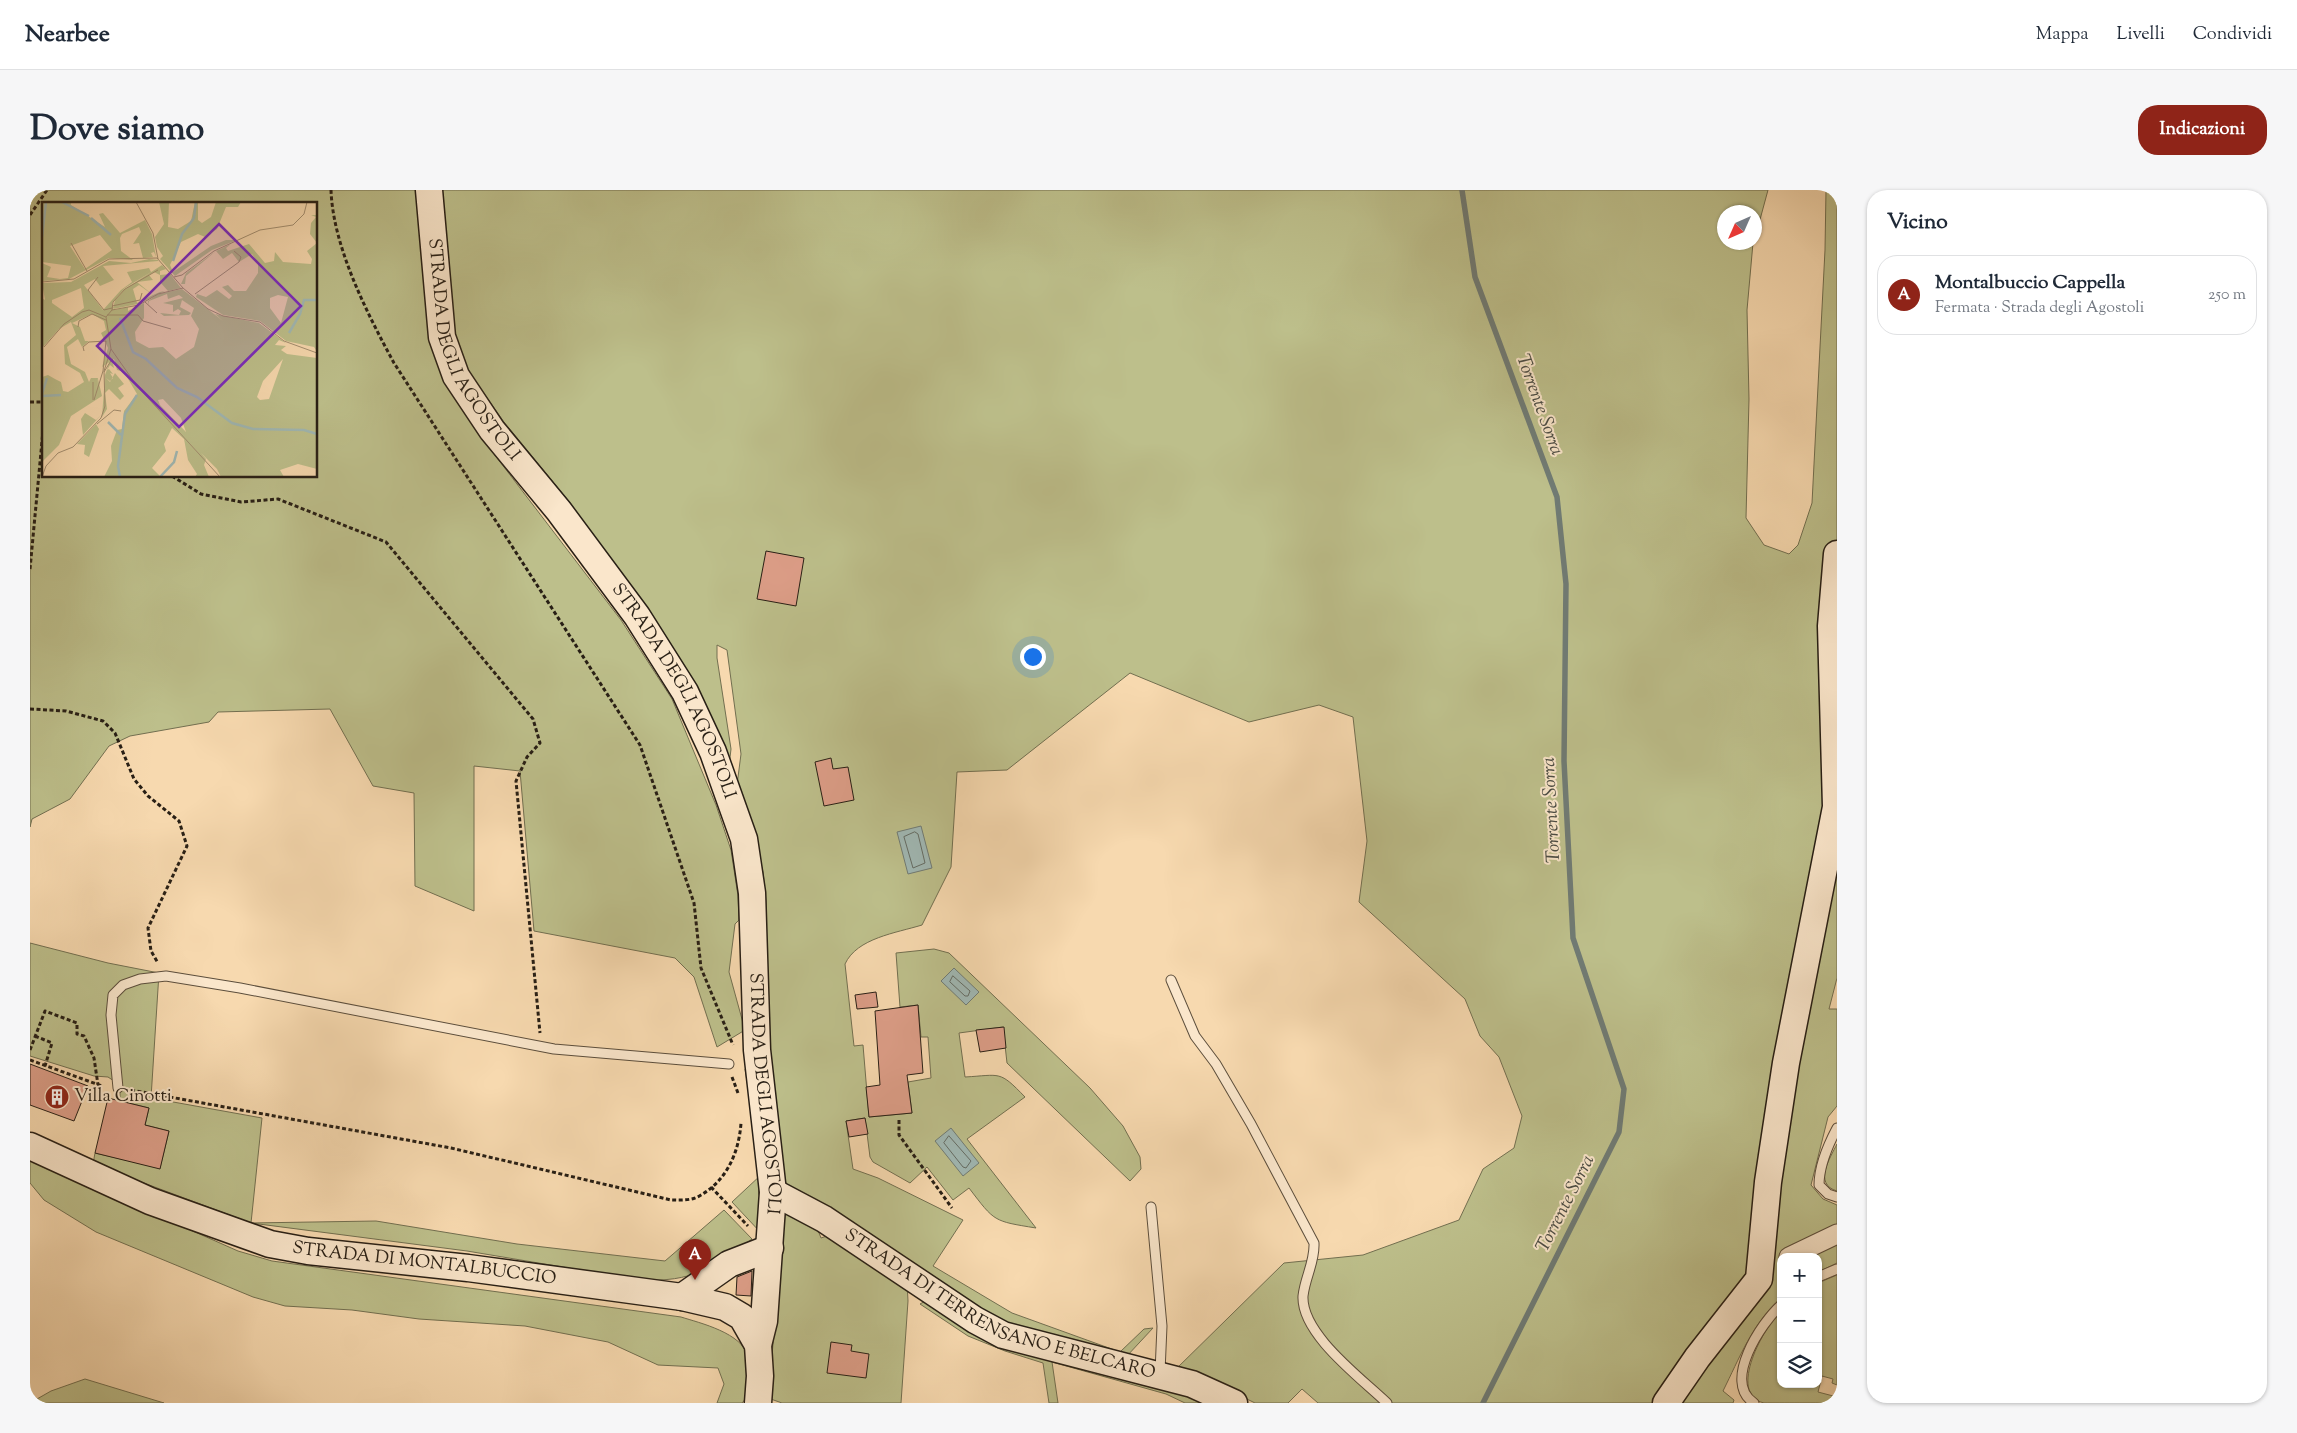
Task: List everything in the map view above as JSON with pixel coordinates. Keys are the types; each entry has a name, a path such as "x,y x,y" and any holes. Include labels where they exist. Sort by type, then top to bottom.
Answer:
{"street":[{"name":"STRADA DEGLI AGOSTOLI","path":"429,190 442,337 456,376 492,430 559,511 637,616 690,702 726,784 742,832 750,865 745,1041 773,1192 761,1239 764,1321 758,1345"},
{"path":"1758,1279 1768,1182 1786,1063 1836,807 1831,626 1837,554"},
{"name":"STRADA DI MONTALBUCCIO","path":"30,1146 150,1201 270,1244 308,1251 468,1268 682,1297 719,1306 736,1313 747,1324 758,1345 760,1376 758,1403"},
{"name":"STRADA DI TERRENSANO E BELCARO","path":"773,1192 824,1219 975,1320 1002,1335 1192,1384 1234,1403"},
{"path":"1797,1253 1837,1234"},
{"path":"682,1297 761,1239"},
{"path":"1666,1403 1697,1358 1758,1279 1777,1266"}],"lane":[{"path":"118,1088 111,1014 113,995 123,985 140,979 166,976 250,990 542,1047 729,1064"},
{"path":"1171,980 1195,1036 1216,1064 1251,1124 1314,1243 1315,1257 1307,1275 1303,1298 1308,1322 1319,1338 1387,1403"},
{"path":"1837,1128 1823,1160 1819,1185 1828,1194 1837,1197"},
{"path":"1151,1206 1162,1326 1160,1375"},
{"path":"1822,1276 1837,1269"},
{"path":"1754,1403 1741,1386 1740,1373 1758,1333 1777,1310"}],"path":[{"path":"30,214 47,190"},
{"path":"331,190 338,240 379,335 394,363 640,745 694,903 701,968 745,1041"},
{"path":"30,570 42,441"},
{"path":"175,478 201,494 241,502 278,499 386,542 533,719 540,743 527,757 516,782 542,1047"},
{"path":"30,709 66,711 103,721 115,733 134,779 148,796 179,821 187,846 148,928 151,952 166,976"},
{"path":"30,1050 45,1011 77,1023 77,1034 84,1036 94,1058 100,1086 30,1060"},
{"path":"35,1036 52,1042 45,1066"},
{"path":"729,1064 740,1098"},
{"path":"118,1088 451,1148 671,1200 690,1199 701,1196 733,1163 740,1139 741,1121"},
{"path":"899,1120 899,1135 952,1208"},
{"path":"711,1187 761,1239"}],"green space":[{"path":"30,190 417,190 444,380 478,433 621,620 672,699 716,805 731,850 738,896 739,920 735,924 729,972 745,1030 717,1047 694,977 675,958 534,931 520,771 474,766 474,911 415,886 414,793 373,786 330,709 218,712 209,722 130,736 109,746 70,799 32,819 30,827"},
{"path":"438,190 1768,190 1762,212 1762,205 1717,205 1717,250 1752,250 1747,310 1749,399 1746,518 1764,545 1789,554 1798,545 1812,503 1825,250 1826,190 1837,190 1837,978 1829,1009 1837,1009 1837,1106 1828,1117 1811,1185 1823,1199 1837,1205 1837,1263 1822,1270 1822,1253 1777,1253 1777,1302 1762,1318 1741,1354 1723,1391 1734,1400 1733,1403 1318,1403 1302,1389 1288,1403 1255,1403 1235,1393 1174,1371 1284,1263 1363,1255 1459,1220 1483,1169 1514,1148 1522,1116 1499,1057 1480,1036 1465,999 1359,902 1367,841 1353,717 1319,705 1249,722 1130,673 1007,770 957,772 951,867 922,925 868,942 858,948 845,964 854,1046 863,1045 869,1117 912,1113 908,1082 931,1078 928,1037 921,1037 918,1005 900,1007 896,953 934,949 949,953 1090,1088 1123,1126 1140,1157 1141,1169 1130,1181 1007,1063 1003,1027 959,1033 965,1077 999,1076 1010,1082 1025,1097 967,1139 1036,1228 1011,1224 996,1218 984,1208 969,1188 953,1200 927,1167 910,1183 873,1162 870,1157 865,1118 846,1121 853,1169 878,1178 963,1220 933,1266 1012,1313 1120,1352 1144,1329 1153,1328 1126,1357 1004,1330 785,1188 768,1056 766,901 763,872 737,785 741,754 727,650 717,645 717,658 731,749 729,766 644,608 567,499 504,422 466,368 453,334"},
{"path":"30,943 108,963 159,973 151,1098 262,1118 251,1223 93,1164 95,1153 160,1168 169,1131 145,1125 149,1108 120,1101 120,1085 108,1077 94,1076 30,1056"},
{"path":"745,1069 749,1069 767,1181 762,1234 732,1202 762,1174"},
{"path":"1837,1144 1837,1191 1830,1188 1826,1183 1825,1170"},
{"path":"30,1159 238,1251 272,1261 681,1317 699,1322 730,1335 744,1349 748,1357 749,1366 748,1396 742,1403 717,1403 724,1384 718,1368 658,1365 608,1342 525,1326 419,1319 352,1310 285,1306 253,1297 96,1232 44,1200 30,1183"},
{"path":"724,1210 752,1239 700,1272 675,1279 640,1280 467,1251 251,1223 376,1221 517,1244 665,1261"},
{"path":"787,1213 816,1225 821,1238 833,1234 907,1282 908,1301 901,1403 782,1403 768,1398 785,1215"},
{"path":"1837,1275 1837,1385 1832,1383 1833,1379 1822,1376 1822,1281"},
{"path":"929,1299 1218,1403 1185,1403 1166,1394 1052,1362 1058,1403 1049,1403 1043,1363 1005,1351 968,1336 920,1304"},
{"path":"1777,1316 1777,1388 1819,1388 1818,1392 1837,1397 1837,1403 1764,1403 1753,1397 1748,1387 1748,1374 1752,1359 1766,1330"},
{"path":"85,1379 164,1403 30,1403 51,1391"}],"water":[{"path":"921,826 932,868 908,874 897,832"},
{"path":"954,968 979,992 966,1005 941,981"},
{"path":"951,1128 979,1163 963,1176 935,1141"}],"building":[{"path":"766,551 804,558 796,606 757,599"},
{"path":"831,758 833,769 848,767 854,800 824,806 815,762"},
{"path":"876,992 878,1007 857,1009 855,995"},
{"path":"918,1005 923,1073 907,1075 912,1113 869,1117 866,1087 880,1085 875,1011"},
{"path":"1004,1027 1006,1048 980,1052 976,1030"},
{"name":"Villa Cinotti","path":"30,1064 88,1086 74,1121 30,1105"},
{"path":"108,1098 149,1108 145,1125 169,1131 160,1169 95,1153"},
{"path":"865,1118 868,1134 849,1137 846,1121"},
{"path":"752,1271 751,1296 736,1295 737,1277"},
{"path":"831,1342 852,1345 851,1351 869,1354 866,1378 827,1373"}],"waterway":[{"name":"Torrente Sorra","path":"1462,190 1475,277 1557,497 1566,584 1564,761 1573,938 1624,1089 1619,1132 1483,1403"}],"place":[{"name":"Villa Cinotti","path":"57,1097"},
{"name":"Montalbuccio Cappella","path":"695,1280"}]}
